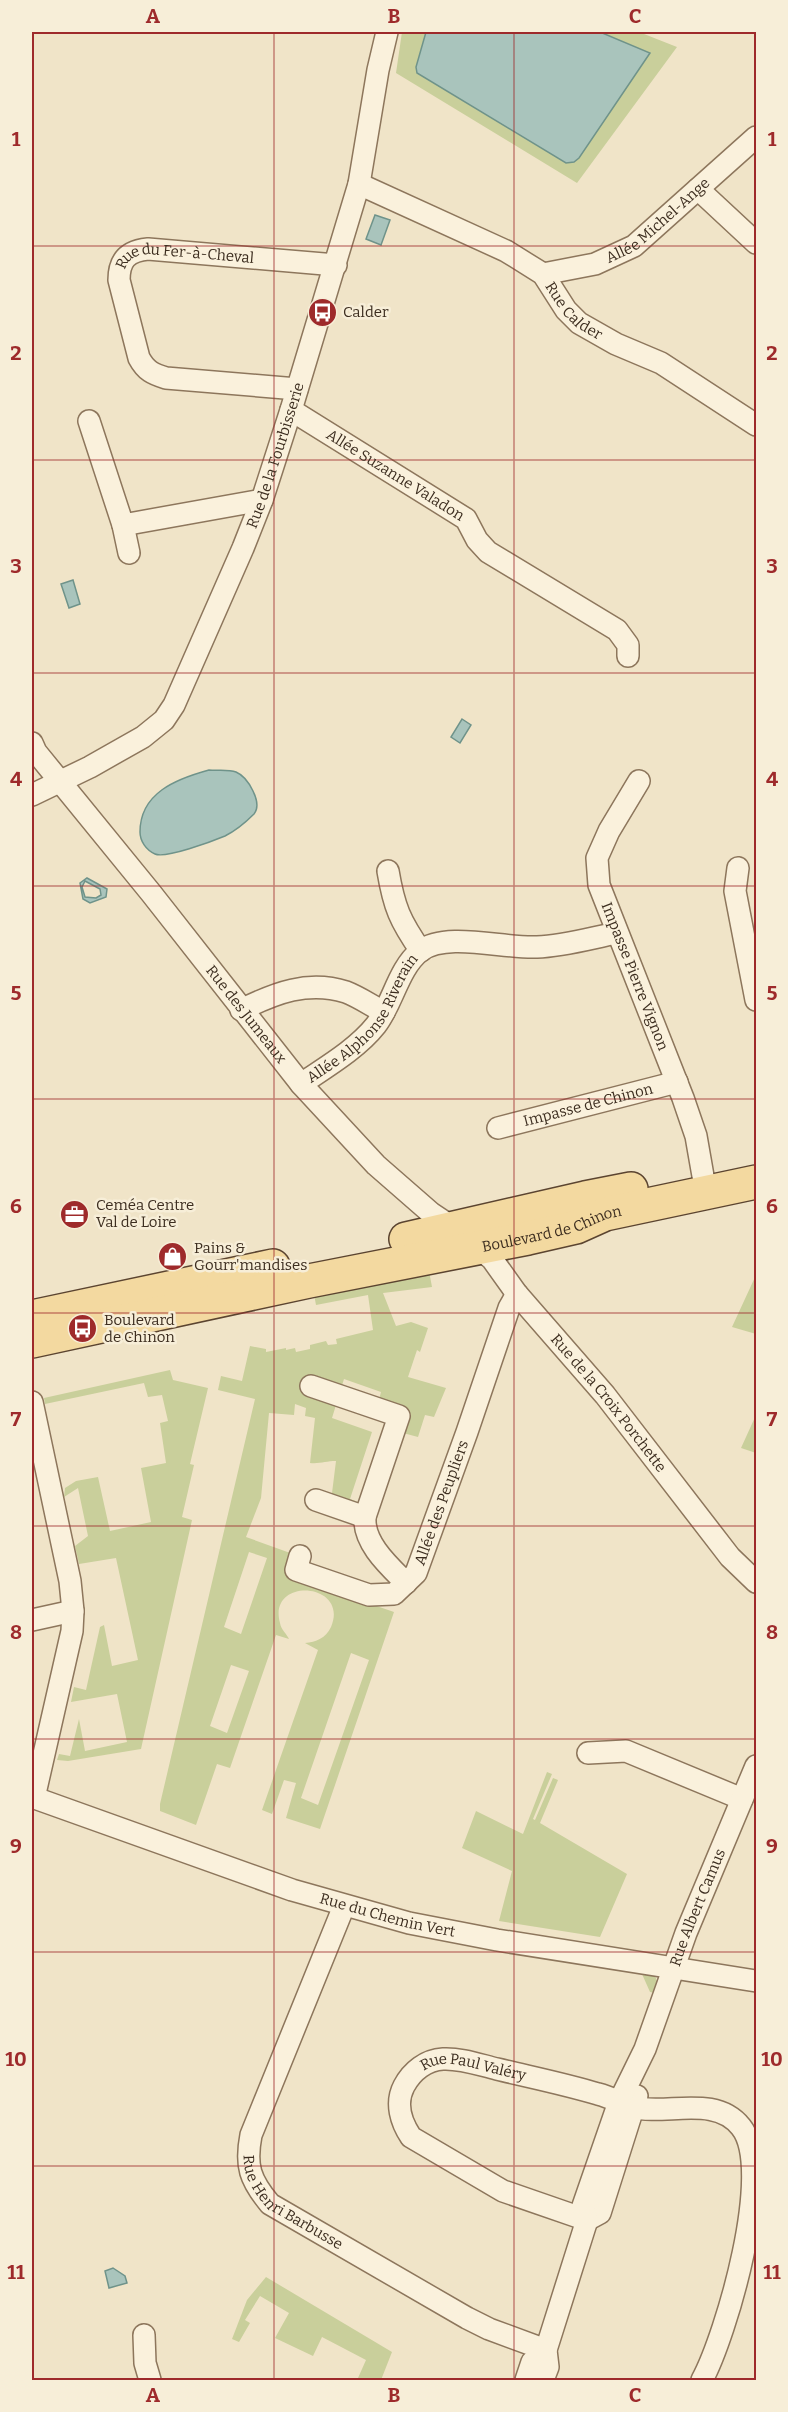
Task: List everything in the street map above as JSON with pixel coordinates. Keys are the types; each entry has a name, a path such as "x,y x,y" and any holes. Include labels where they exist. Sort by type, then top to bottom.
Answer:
{"main road":[{"name":"Boulevard de Chinon","path":"32,1341 309,1281 468,1239 585,1198 756,1164"},
{"name":"Boulevard de Chinon","path":"32,1317 468,1239 576,1227 605,1214 756,1182"}],"street":[{"name":"Rue de la Fourbisserie","path":"32,795 90,767 154,730 164,720 203,639 262,500 336,265 359,184 378,70 387,32"},
{"name":"Allée Michel-Ange","path":"543,274 595,264 634,246 756,138"},
{"name":"Rue Calder","path":"359,184 506,252 543,274 566,310 579,323 616,344 661,363 756,422"},
{"path":"698,189 756,243"},
{"name":"Rue du Fer-à-Cheval","path":"297,389 166,378 154,375 144,368 140,358 119,280 119,267 124,258 135,250 147,249 336,265"},
{"name":"Allée Suzanne Valadon","path":"291,410 466,519 477,540 488,552 617,630 628,645 628,656"},
{"path":"89,421 123,525 129,553"},
{"path":"123,525 262,500"},
{"name":"Rue des Jumeaux","path":"32,743 301,1084 376,1165 431,1213 468,1239"},
{"name":"Impasse Pierre Vignon","path":"639,781 609,831 597,858 598,885 677,1082 696,1136 703,1176"},
{"path":"738,868 735,891 756,1000"},
{"name":"Allée Alphonse Riverain","path":"388,871 398,915 421,951"},
{"name":"Allée Alphonse Riverain","path":"301,1084 358,1043 384,1012 405,969 421,951 437,943 546,946 617,933"},
{"path":"241,1010 273,994 313,986 346,993 384,1012"},
{"name":"Impasse de Chinon","path":"498,1128 677,1082"},
{"name":"Rue de la Croix Porchette","path":"468,1239 492,1259 517,1294 605,1395 729,1557 756,1582"},
{"name":"Allée des Peupliers","path":"300,1556 296,1570 369,1595 394,1594 416,1573 468,1432 509,1308 517,1294"},
{"path":"311,1386 399,1416 365,1517 364,1529 384,1560 406,1583"},
{"path":"32,1402 70,1581 73,1611 66,1657 33,1797"},
{"path":"316,1500 365,1517"},
{"path":"32,1620 73,1611"},
{"path":"588,1753 626,1751 742,1799"},
{"name":"Rue Albert Camus","path":"543,2380 548,2367 546,2350 587,2220 600,2213 627,2105 673,1968 756,1766"},
{"name":"Rue du Chemin Vert","path":"33,1797 292,1890 438,1930 756,1981"},
{"name":"Rue Henri Barbusse","path":"344,1906 251,2135 248,2152 249,2170 257,2188 270,2204 467,2318 546,2350"},
{"name":"Rue Paul Valéry","path":"587,2220 503,2191 411,2137 404,2127 400,2103 402,2088 419,2067 444,2058 600,2094 627,2105 707,2109 726,2115 741,2127 751,2148 754,2180 737,2275 726,2321 702,2380"},
{"path":"144,2335 145,2363 150,2380"},
{"name":"Rue Albert Camus","path":"526,2380 532,2362 546,2350"}],"green space":[{"path":"402,32 639,32 677,47 577,183 396,73"},
{"path":"429,1271 432,1287 383,1293 396,1326 411,1322 428,1328 420,1352 417,1350 408,1377 446,1388 434,1417 425,1415 418,1437 403,1433 378,1404 381,1392 344,1379 332,1418 372,1432 350,1499 363,1504 361,1510 331,1501 336,1461 310,1463 315,1418 305,1416 306,1408 295,1404 294,1415 269,1413 261,1498 246,1537 293,1554 286,1575 394,1612 320,1829 286,1818 296,1783 284,1780 272,1814 262,1810 318,1650 305,1643 320,1639 331,1627 334,1612 329,1601 320,1594 308,1591 295,1592 285,1597 279,1608 281,1625 289,1639 276,1635 230,1768 217,1764 196,1825 160,1811 160,1804 255,1399 218,1390 221,1376 242,1381 250,1346 266,1349 266,1352 295,1348 296,1352 310,1349 310,1345 326,1341 328,1345 337,1344 336,1339 373,1330 368,1295 316,1305 314,1294","holes":["249,1552 267,1558 241,1634 224,1627","351,1653 369,1660 318,1805 301,1798","231,1665 249,1671 227,1733 210,1726"]},
{"path":"756,1275 756,1334 732,1327"},
{"path":"170,1370 173,1380 208,1388 190,1464 194,1465 182,1517 192,1520 141,1749 68,1761 57,1760 59,1754 70,1756 79,1719 85,1751 127,1742 117,1694 71,1702 74,1687 86,1690 100,1627 104,1625 112,1666 138,1660 116,1558 79,1564 75,1546 88,1536 78,1488 64,1497 65,1488 76,1481 98,1477 110,1531 151,1522 141,1468 166,1463 160,1423 168,1421 162,1395 148,1397 144,1383 45,1404 44,1398"},
{"path":"756,1415 756,1453 741,1448"},
{"path":"547,1772 552,1774 533,1819 535,1820 553,1778 558,1780 540,1823 627,1874 600,1937 499,1921 512,1871 462,1848 476,1811 523,1834"},
{"path":"642,1974 655,1976 657,1983 655,1993 650,1992"},
{"path":"266,2277 392,2352 381,2380 358,2378 366,2360 322,2337 313,2356 275,2338 289,2313 260,2296 245,2320 250,2323 239,2342 232,2339 247,2300"}],"water":[{"path":"426,32 600,32 650,53 579,158 574,162 566,163 417,73 416,67"},
{"path":"375,215 390,220 381,245 366,239"},
{"path":"73,580 80,604 69,608 61,584"},
{"path":"462,719 471,725 460,743 451,737"},
{"path":"209,770 233,771 241,775 255,797 257,804 254,814 233,832 210,842 168,854 155,854 149,850 140,835 146,807 162,790 173,783"},
{"path":"87,878 107,889 106,897 90,903 83,899 80,883","holes":["85,881 100,889 101,895 96,898 85,897 82,887"]},
{"path":"113,2268 125,2276 127,2283 109,2288 105,2271"}],"place":[{"name":"Calder","path":"322,312"},
{"name":"Ceméa Centre Val de Loire","path":"75,1214"},
{"name":"Pains & Gourr'mandises","path":"173,1257"},
{"name":"Boulevard de Chinon","path":"83,1329"}]}
